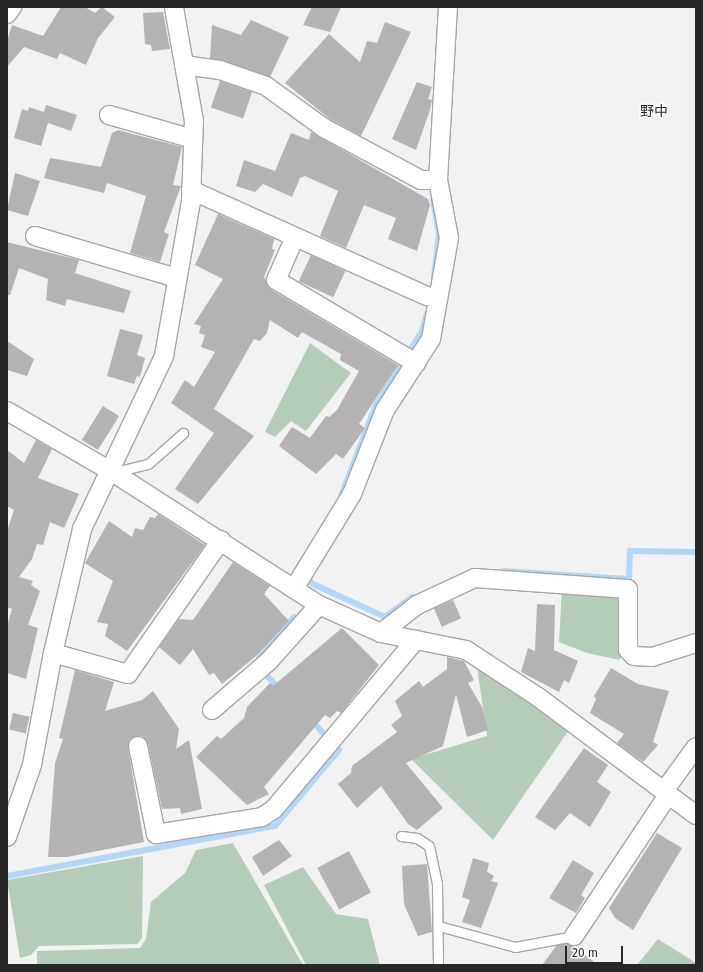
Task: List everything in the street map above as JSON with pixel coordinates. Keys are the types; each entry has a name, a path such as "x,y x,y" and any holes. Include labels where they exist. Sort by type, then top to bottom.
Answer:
{"street":[{"path":"7,14 12,7"},
{"path":"7,837 32,765 53,653 82,529 111,471 164,356 191,190 194,138 194,121 174,7"},
{"path":"295,587 352,494 385,410 431,339 442,292 449,238 438,180 448,7"},
{"path":"184,64 220,70 266,86 324,128 421,180 438,180"},
{"path":"109,115 194,138"},
{"path":"191,190 427,296"},
{"path":"34,236 177,278"},
{"path":"295,237 276,280 416,363"},
{"path":"7,411 111,471 295,587 319,605 381,633 466,650 538,697 696,815"},
{"path":"53,653 128,674 221,540"},
{"path":"381,633 417,605 474,578 628,589 628,650 634,656 652,657 696,643"},
{"path":"212,710 269,661 319,605"},
{"path":"138,746 156,834 262,817 274,809 416,640"},
{"path":"574,936 696,747"}],"lane":[{"path":"111,471 148,464 183,433"},
{"path":"400,836 417,838 429,846 437,884 439,926 438,965"},
{"path":"439,926 515,947 574,936"}],"green space":[{"path":"310,343 351,373 306,431 291,421 275,437 265,432"},
{"path":"562,589 621,595 620,660 587,653 559,642"},
{"path":"477,667 569,730 493,840 411,759 487,736"},
{"path":"233,843 303,965 37,965 37,951 140,948 146,939 151,902 185,873 196,850"},
{"path":"143,856 142,938 137,944 39,946 31,955 20,958 7,880"},
{"path":"303,867 336,914 368,919 380,965 306,965 264,885"},
{"path":"658,939 696,963 696,965 637,965"}],"building":[{"path":"61,7 85,7 95,13 102,7 115,17 98,38 86,65 60,53 57,59 24,47 7,67 7,41 12,25 43,36"},
{"path":"312,7 341,7 330,32 303,25"},
{"path":"163,12 170,49 152,51 151,45 145,44 143,13"},
{"path":"251,20 289,37 270,77 210,58 212,25 241,35"},
{"path":"385,22 411,32 361,136 330,119 285,83 329,34 360,62 367,41 377,43"},
{"path":"220,81 252,92 243,119 211,107"},
{"path":"417,82 432,87 428,99 432,100 416,150 392,139"},
{"path":"46,105 77,115 71,131 48,123 41,146 14,138 22,109 28,111 29,107 44,112"},
{"path":"118,130 182,147 173,185 181,186 164,232 169,234 160,262 130,253 146,196 107,183 104,193 44,178 50,158 101,167 112,133"},
{"path":"311,132 428,199 430,205 417,251 388,239 396,218 364,205 346,248 320,236 338,191 305,176 300,178 292,197 263,184 255,192 236,186 244,160 275,171 291,133 309,140"},
{"path":"15,173 40,181 28,216 7,210"},
{"path":"218,214 274,239 272,249 275,250 264,277 270,289 398,365 359,424 365,428 343,459 336,454 316,474 279,446 292,427 310,438 326,416 329,417 337,410 359,371 340,360 341,354 302,332 298,338 270,320 267,333 260,341 254,339 214,409 254,436 198,504 175,489 214,433 171,403 185,380 194,387 215,352 201,347 205,335 199,333 201,326 194,324 223,279 195,265"},
{"path":"7,242 79,260 75,273 131,291 124,313 67,299 65,306 46,300 48,279 19,268 10,295 7,295"},
{"path":"311,255 345,271 333,297 299,281"},
{"path":"120,329 143,335 137,355 145,358 140,377 137,376 134,384 107,376"},
{"path":"7,341 34,359 27,376 7,370"},
{"path":"103,406 119,416 98,450 82,440"},
{"path":"36,440 52,449 38,478 79,494 64,528 50,522 43,545 37,544 32,559 19,577 33,581 31,585 40,591 28,625 38,628 26,679 7,673 7,626 12,609 7,607 7,531 14,510 7,506 7,450 24,463"},
{"path":"158,514 205,545 127,651 105,636 108,624 97,622 113,581 85,563 109,521 132,537 135,528 143,530 150,517 155,518"},
{"path":"233,562 270,586 264,594 289,621 256,656 222,684 214,673 209,675 193,649 180,665 159,647 179,619 193,620"},
{"path":"453,600 461,618 442,627 434,609"},
{"path":"537,604 555,605 554,650 578,661 569,683 564,680 559,692 521,672 528,648 535,651"},
{"path":"342,628 379,665 341,713 337,711 330,718 325,715 264,787 269,794 247,805 196,757 217,736 221,739 244,718 247,707 270,683 273,686"},
{"path":"447,657 464,661 474,680 468,683 482,707 488,730 467,737 456,694 443,746 406,763 443,808 417,830 408,824 381,786 357,808 338,784 351,773 352,766 397,732 391,725 402,716 395,701 419,681 423,687 447,669"},
{"path":"611,668 638,684 669,691 653,742 658,745 643,762 617,743 624,734 590,713 596,699 594,696"},
{"path":"75,670 114,682 105,711 142,700 153,691 179,729 176,749 189,740 202,809 181,814 180,808 162,809 148,744 142,736 136,736 128,748 144,842 67,857 48,857 55,763 63,739 59,738"},
{"path":"13,713 30,717 26,733 9,730"},
{"path":"584,748 608,765 597,782 611,792 590,827 570,813 555,830 535,817"},
{"path":"657,833 682,848 633,930 615,918 609,908"},
{"path":"279,840 292,856 263,876 252,857"},
{"path":"349,851 371,892 339,909 317,868"},
{"path":"473,858 489,863 487,872 494,876 491,881 498,883 481,928 462,922 470,900 462,897"},
{"path":"573,860 594,873 581,895 585,898 576,913 549,898"},
{"path":"427,864 432,932 418,936 404,904 402,866"},
{"path":"567,943 574,946 598,965 542,965 557,945"}],"waterway":[{"path":"433,200 439,233 434,276"},
{"path":"341,496 376,405 422,331 427,314"},
{"path":"503,571 629,579 630,551 696,552"},
{"path":"304,574 313,584 385,617 413,597"},
{"path":"281,690 266,675 259,658 294,617"},
{"path":"7,876 275,826 339,750 312,721"}],"district":[{"name":"野中","path":"654,112"}]}
